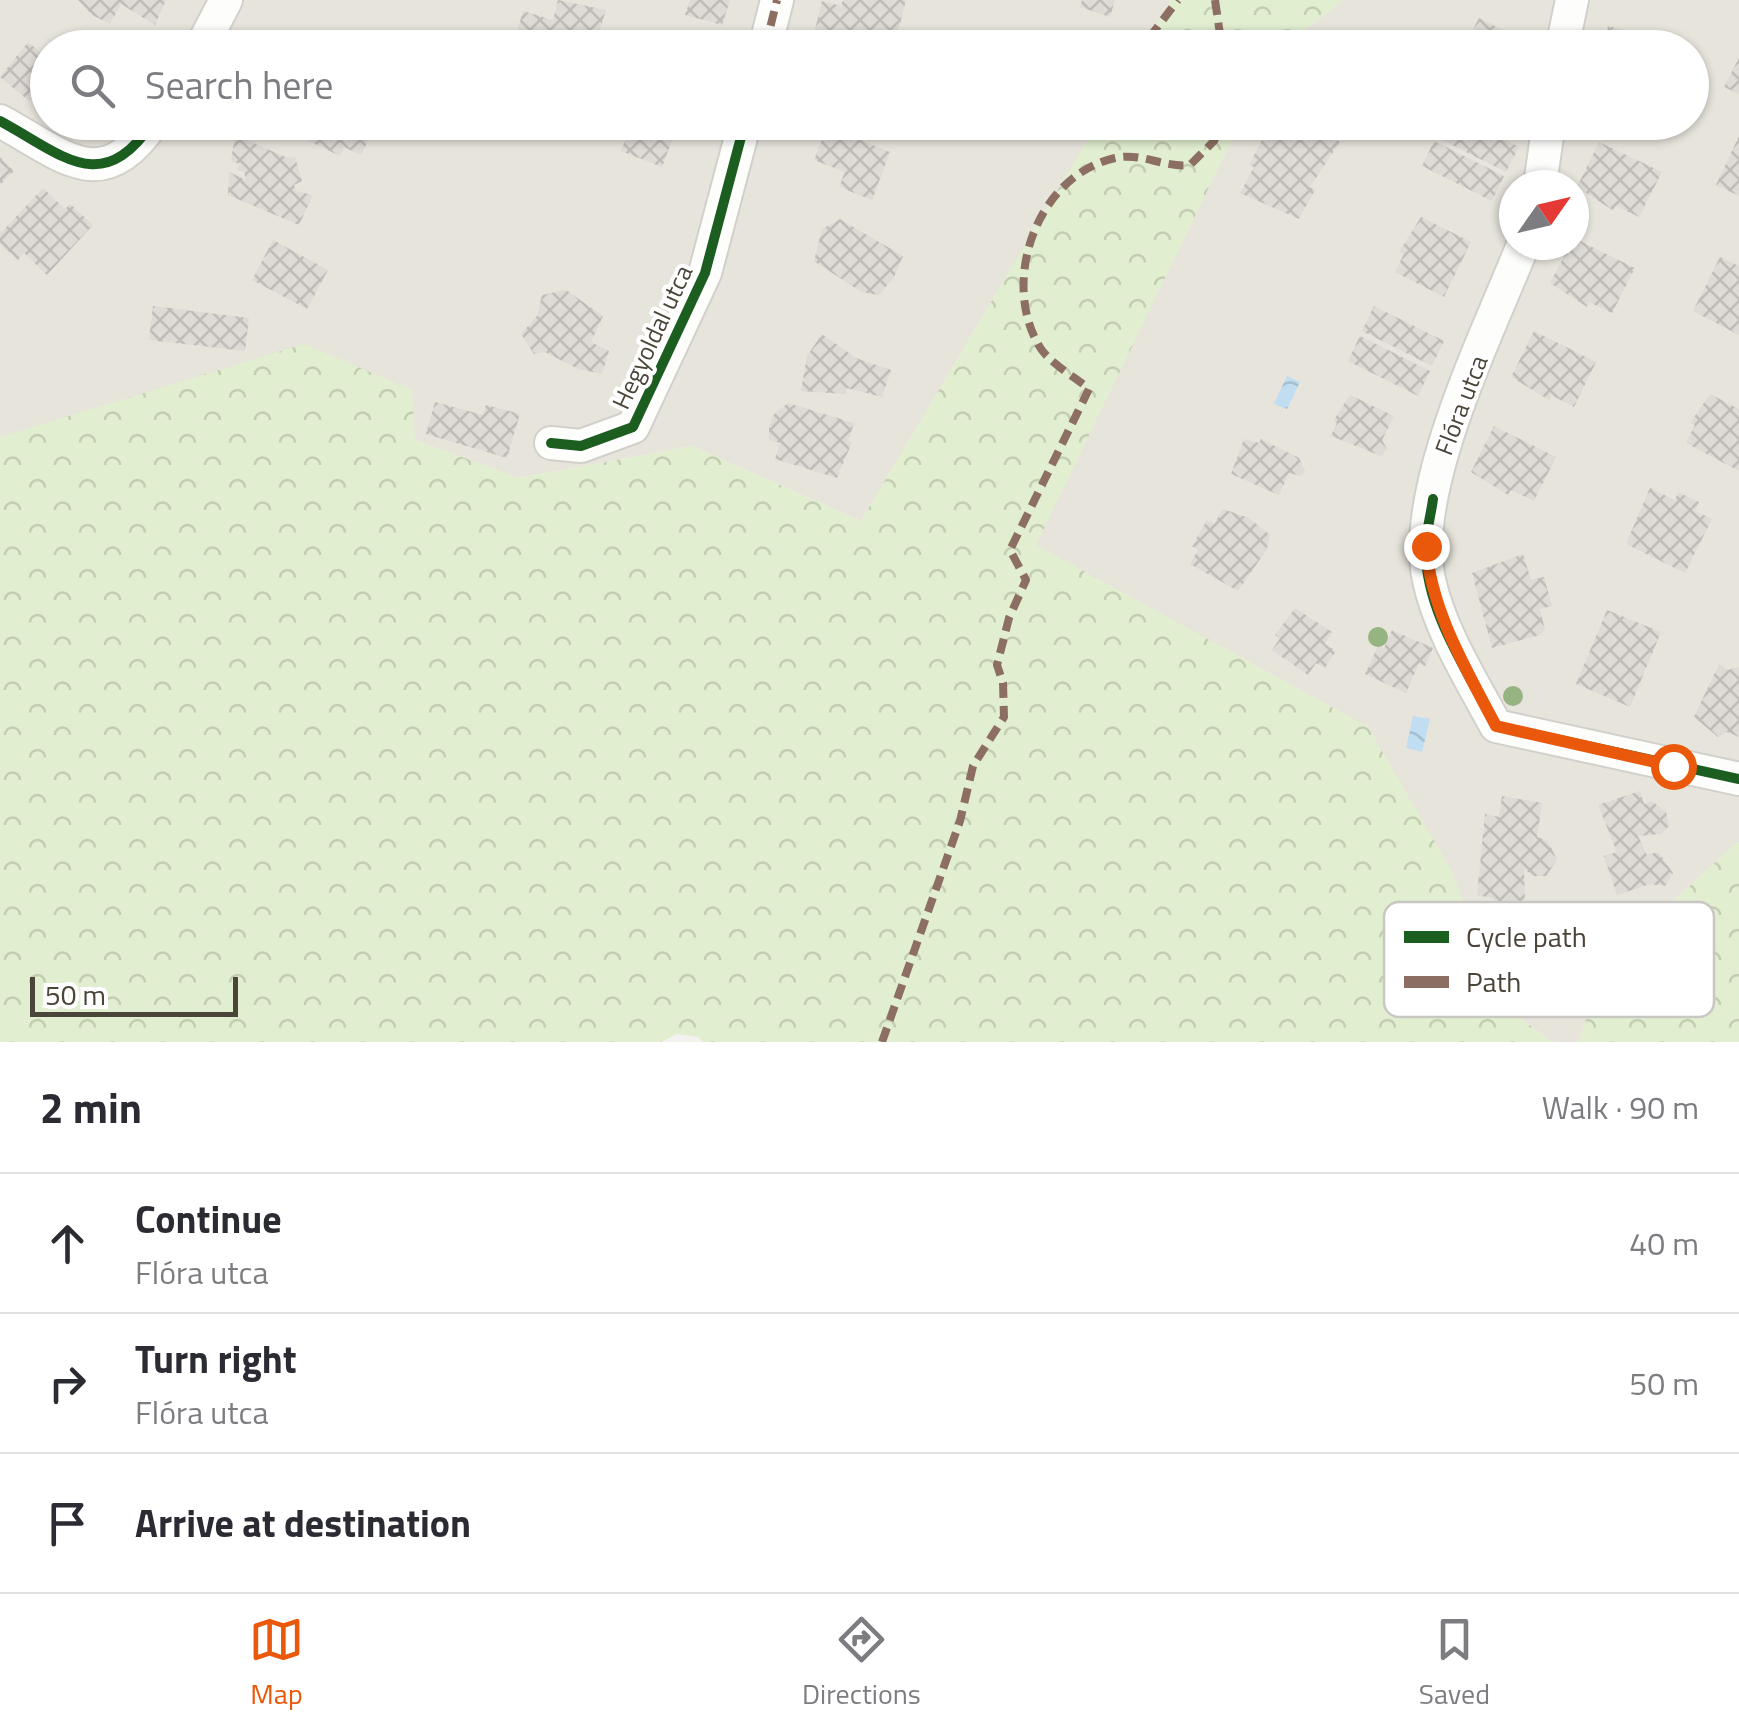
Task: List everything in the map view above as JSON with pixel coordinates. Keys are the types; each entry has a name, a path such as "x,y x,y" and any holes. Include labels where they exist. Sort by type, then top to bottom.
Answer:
{"street":[{"path":"210,30 226,0"},
{"path":"770,30 777,0"},
{"path":"1566,30 1572,0"},
{"path":"0,121 30,137"},
{"path":"35,140 80,164 96,166 133,152 141,140"},
{"name":"Hegyoldal utca","path":"551,444 580,446 633,427 705,274 740,140"},
{"path":"1542,170 1547,140"},
{"name":"Flóra utca","path":"1517,260 1440,456 1433,500 1426,546 1428,581 1456,650 1496,726 1739,778"}],"shaded area":[{"path":"0,0 1171,0 1154,30 30,30 30,140 1088,140 861,521 692,446 518,478 415,440 0,437"},
{"path":"1343,0 1739,0 1739,841 1672,902 1463,902 1450,870 1368,727 1035,545 1232,140 1709,140 1709,30 1304,30"},
{"path":"1518,1017 1587,1017 1578,1042 1553,1042"}],"green space":[{"path":"1171,0 1343,0 1304,30 1153,30"},
{"path":"1087,140 1232,140 1036,545 1368,727 1451,870 1464,902 1384,902 1384,1017 1518,1017 1553,1042 702,1042 699,1037 677,1034 661,1042 0,1042 0,437 304,344 412,390 415,440 519,478 692,446 861,521"},
{"path":"1739,841 1739,1042 1578,1042 1587,1017 1714,1017 1714,902 1672,902"}],"water":[{"path":"1287,376 1300,382 1287,409 1274,404"},
{"path":"1413,716 1430,719 1422,752 1406,748"}],"building":[{"path":"78,0 166,0 155,25 121,4 110,24 92,15"},
{"path":"558,0 606,10 600,30 517,30 523,11 553,20"},
{"path":"690,0 730,0 722,25 685,15"},
{"path":"843,0 906,0 898,30 815,30 822,1 841,6"},
{"path":"1082,0 1115,0 1110,17 1080,7"},
{"path":"1479,18 1503,30 1473,30"},
{"path":"28,42 30,100 0,77"},
{"path":"1739,58 1739,94 1724,87"},
{"path":"1739,136 1739,196 1716,185"},
{"path":"234,140 247,140 288,158 295,157 302,181 294,185 296,191 313,195 299,225 228,195 229,172 246,180 244,172 237,170 240,164 231,161"},
{"path":"306,140 368,140 361,155 344,147 340,156"},
{"path":"625,140 672,140 662,167 621,151"},
{"path":"822,140 860,140 890,152 872,200 839,187 845,172 814,160"},
{"path":"1262,140 1340,142 1310,187 1315,190 1299,219 1240,193 1254,167 1249,165"},
{"path":"1442,140 1505,140 1519,147 1507,170 1502,170"},
{"path":"1434,141 1499,174 1499,186 1492,201 1422,166"},
{"path":"1599,142 1662,172 1639,217 1616,206 1614,211 1589,195 1589,170 1585,170"},
{"path":"0,157 14,171 0,185"},
{"path":"43,188 65,209 70,204 93,225 47,275 24,253 18,260 0,244 0,234"},
{"path":"1421,217 1471,242 1444,297 1395,272 1404,254 1399,252"},
{"path":"840,219 903,256 894,277 879,295 861,292 814,261 822,229"},
{"path":"273,240 328,270 307,309 252,280"},
{"path":"1589,245 1635,268 1612,313 1589,302 1587,307 1550,283 1562,260 1589,260"},
{"path":"1720,257 1739,266 1739,335 1693,311"},
{"path":"566,290 603,316 591,342 609,351 602,374 578,369 545,352 534,354 521,334 537,316 542,295"},
{"path":"153,306 249,318 245,351 149,340"},
{"path":"1374,306 1444,341 1432,366 1362,331"},
{"path":"1534,331 1596,362 1574,407 1551,395 1549,400 1511,377"},
{"path":"822,334 856,358 891,370 882,397 847,388 845,394 801,391 807,356"},
{"path":"1360,336 1430,371 1418,396 1348,361"},
{"path":"1710,394 1739,409 1739,471 1686,443 1695,425 1690,423"},
{"path":"1350,395 1394,416 1382,440 1387,449 1381,456 1331,436 1337,423 1333,421"},
{"path":"435,402 483,415 486,405 520,414 507,458 426,434"},
{"path":"788,403 854,423 848,441 852,442 837,478 775,459 780,443 769,440 769,428 773,415"},
{"path":"1494,426 1556,457 1534,501 1511,490 1508,495 1471,472"},
{"path":"1244,439 1259,443 1261,439 1299,458 1305,471 1301,476 1289,473 1279,495 1231,474"},
{"path":"1650,488 1675,500 1678,492 1699,502 1695,511 1712,519 1685,573 1626,544"},
{"path":"1223,509 1249,518 1270,535 1267,549 1238,591 1190,564 1198,550 1192,546 1207,520 1214,524"},
{"path":"1523,554 1531,580 1544,577 1552,606 1540,609 1545,629 1540,635 1492,648 1472,573"},
{"path":"1295,608 1332,632 1325,644 1336,651 1325,668 1316,663 1308,675 1272,650 1280,638 1275,635"},
{"path":"1607,610 1661,632 1630,707 1576,684"},
{"path":"1392,630 1433,648 1425,666 1419,664 1406,693 1365,674 1378,646 1384,648"},
{"path":"1719,664 1728,670 1739,667 1739,737 1727,732 1718,737 1694,717"},
{"path":"1640,791 1644,804 1652,801 1666,812 1669,826 1661,834 1638,836 1647,855 1658,852 1673,873 1665,886 1650,884 1617,895 1604,856 1617,852 1598,805"},
{"path":"1502,796 1542,803 1537,837 1548,841 1557,860 1546,876 1534,876 1524,869 1525,902 1496,902 1477,895 1485,814 1499,817"}],"marked path":[{"path":"770,30 777,0"},
{"path":"1155,30 1178,0"},
{"path":"1215,0 1219,30"},
{"path":"882,1042 960,821 973,766 1004,717 1003,683 997,665 1009,618 1026,580 1010,550 1089,389 1042,351 1028,318 1024,289 1034,233 1047,207 1065,185 1088,168 1125,157 1190,165 1214,140"}],"cycle path":[{"path":"0,121 30,138"},
{"path":"34,140 81,163 99,164 116,159 138,140"},
{"path":"551,443 581,446 633,427 705,273 740,140"},
{"path":"1433,499 1426,546 1432,593 1450,639 1496,726 1739,779"}],"route":[{"path":"1426,546 1428,581 1456,650 1496,726 1673,766"}]}
